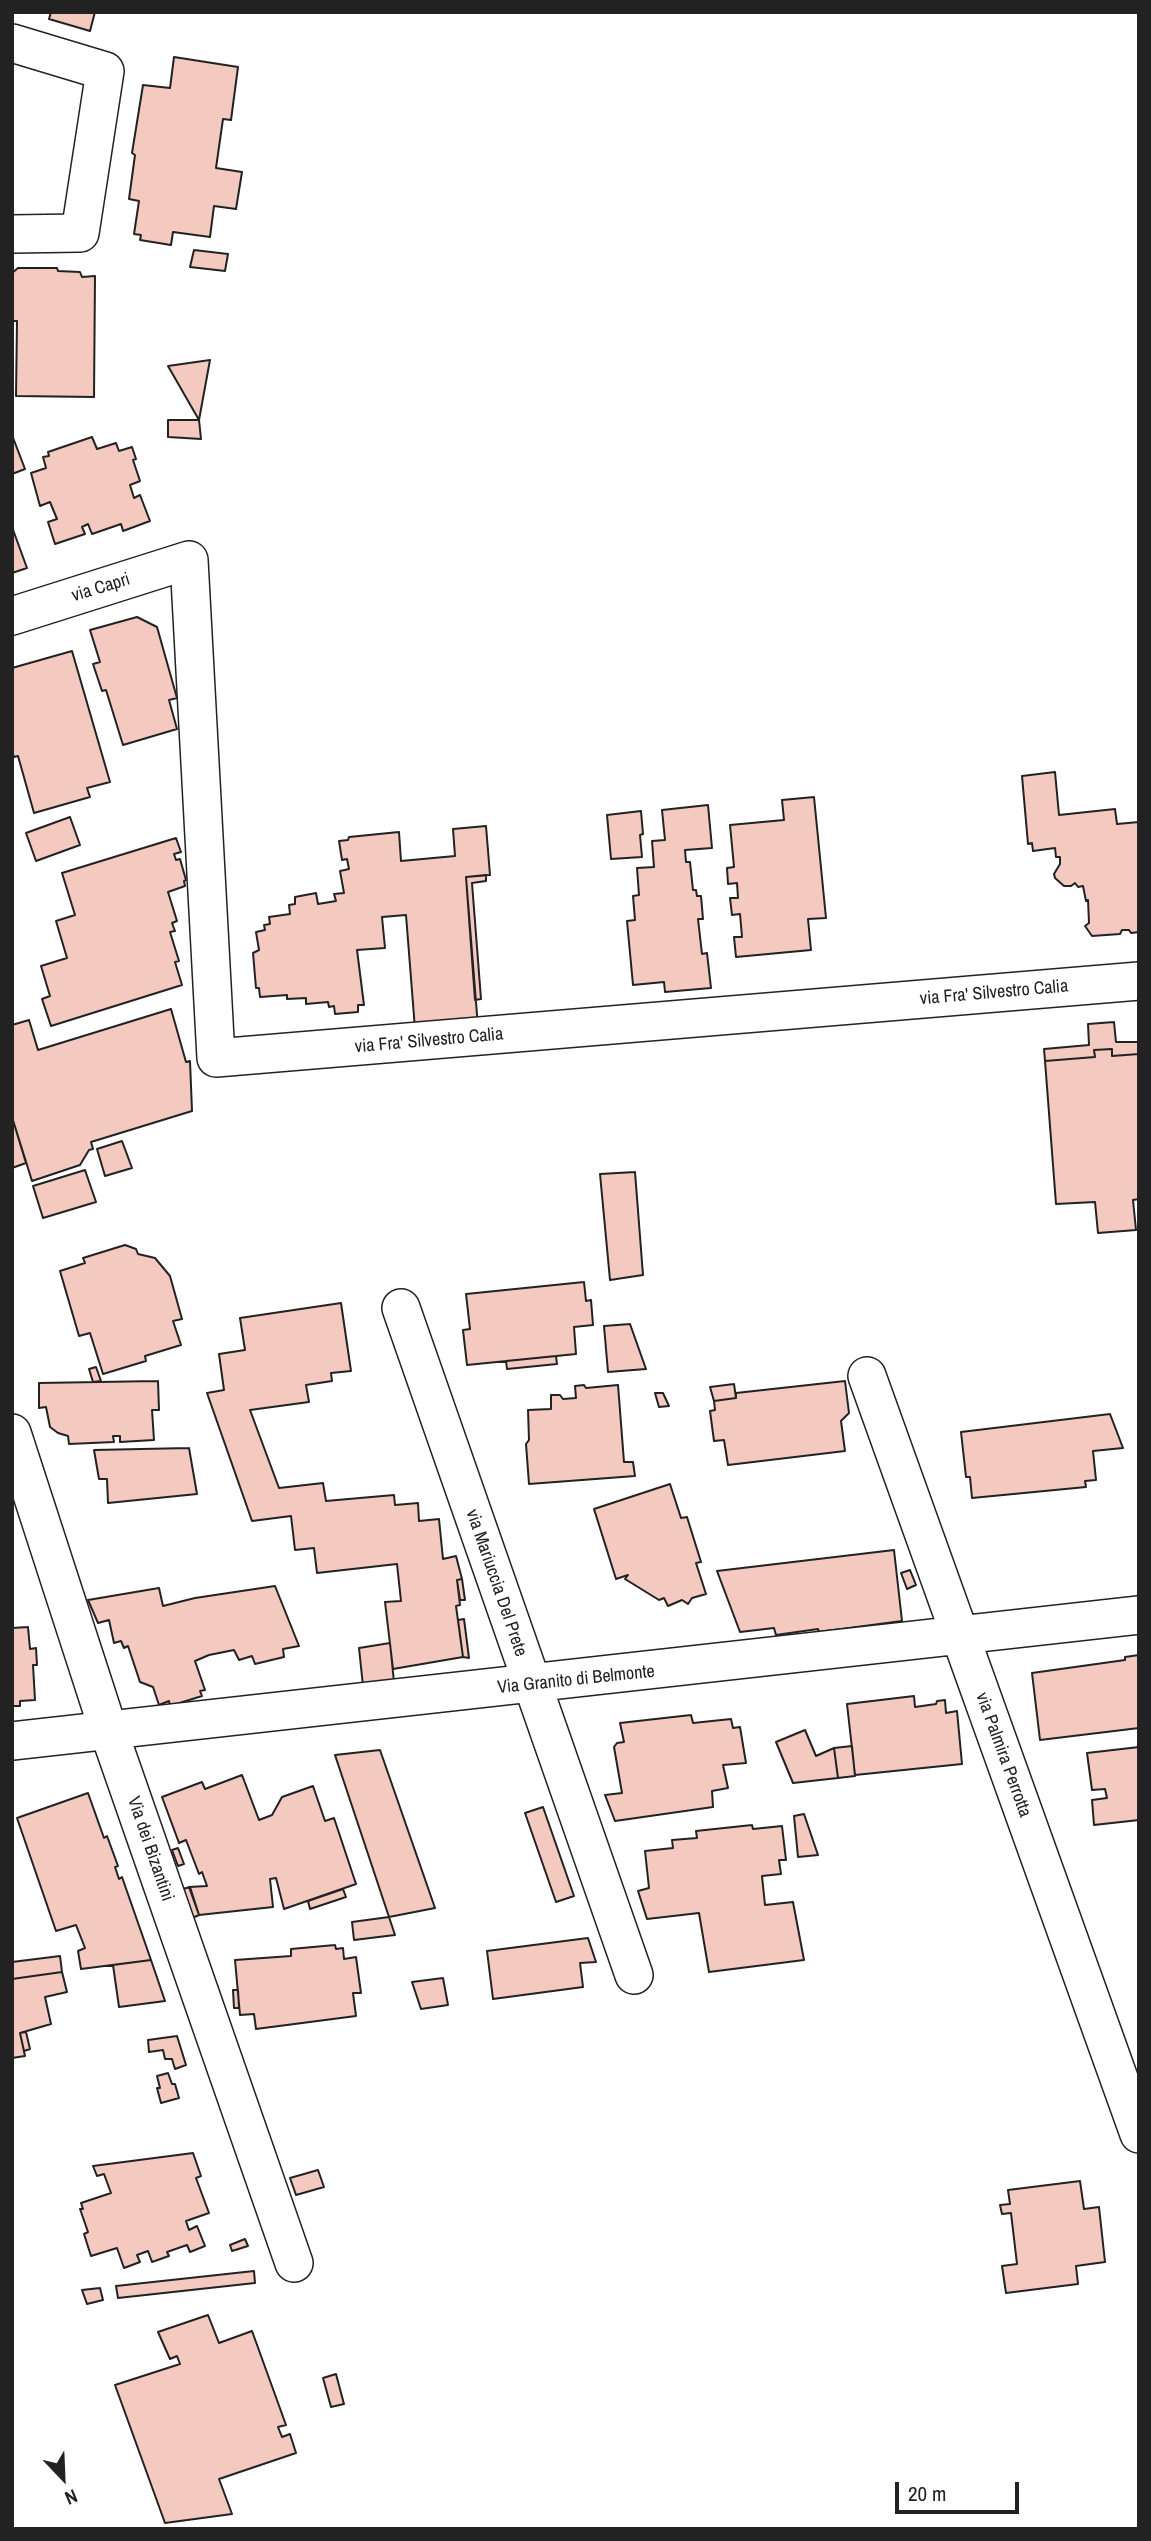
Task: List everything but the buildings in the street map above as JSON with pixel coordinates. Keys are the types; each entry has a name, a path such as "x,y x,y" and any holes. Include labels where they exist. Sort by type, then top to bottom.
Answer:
{"street":[{"path":"12,43 105,71 80,233 12,234"},
{"name":"via Capri","path":"12,615 189,560"},
{"name":"via Fra' Silvestro Calia","path":"189,560 216,1058 1139,981"},
{"name":"via Mariuccia Del Prete","path":"401,1308 531,1685 635,1975"},
{"name":"via Palmira Perrotta","path":"867,1376 1139,2134"},
{"name":"Via dei Bizantini","path":"12,1433 109,1732 294,2263"},
{"name":"Via Granito di Belmonte","path":"12,1741 1139,1615"}]}
